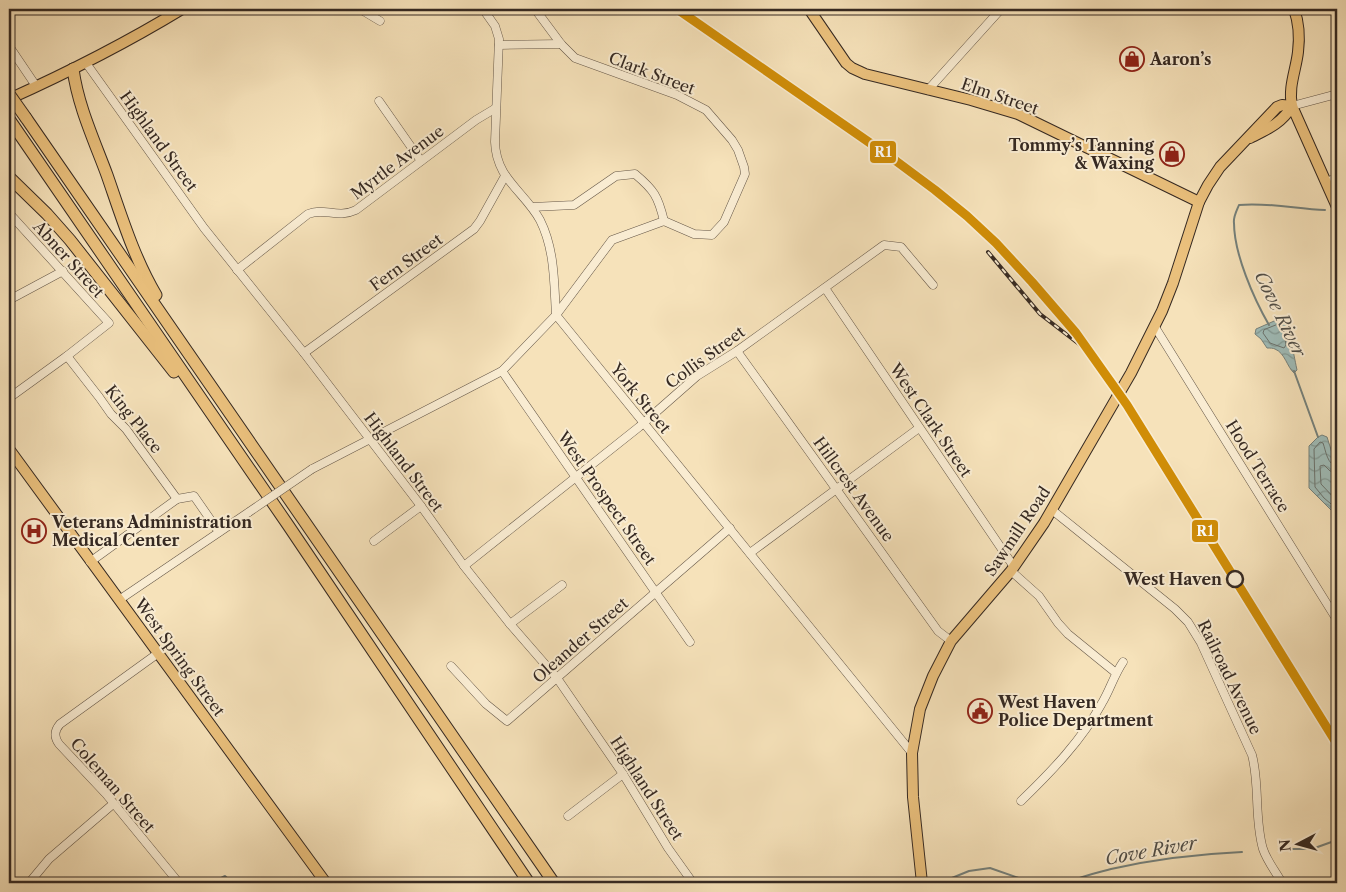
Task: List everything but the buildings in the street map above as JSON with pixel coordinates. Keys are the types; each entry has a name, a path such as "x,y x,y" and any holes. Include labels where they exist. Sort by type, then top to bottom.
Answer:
{"highway":[{"path":"73,69 76,91 132,244 149,284 218,397"},
{"path":"9,94 554,883"},
{"path":"10,121 363,634 529,883"},
{"path":"9,177 47,214 70,240 246,464"}],"main road":[{"path":"9,99 86,63 171,12 182,9"},
{"name":"Elm Street","path":"809,9 842,58 852,68 865,74 990,105 1018,114 1199,202"},
{"path":"1294,9 1299,29 1299,40 1291,91 1292,106 1337,207"},
{"name":"Sawmill Road","path":"922,883 913,797 912,753 917,722 925,692 951,642 1012,569 1052,510 1131,373 1155,327 1173,283 1199,202 1220,167 1277,107 1282,105 1292,106"},
{"name":"West Spring Street","path":"9,449 326,883"}],"street":[{"path":"360,9 380,21"},
{"path":"483,9 497,30 499,45 496,158 505,176 532,207 546,234 550,245 553,268 556,315"},
{"name":"Clark Street","path":"535,9 569,53 582,61 695,103 714,118 738,150 744,167 743,180 724,222 712,234 694,234 664,220"},
{"path":"928,90 1002,9"},
{"path":"499,45 561,44"},
{"path":"9,46 36,86"},
{"name":"Highland Street","path":"86,63 204,228 304,353 421,506 464,566 510,624 557,678 623,774 668,848 693,883"},
{"path":"1292,106 1337,94"},
{"path":"379,101 421,161"},
{"name":"Myrtle Avenue","path":"238,270 308,214 318,212 338,215 352,212 476,120 496,108"},
{"path":"119,600 312,469 502,371 556,315 612,240 664,220 659,200 647,184 635,174 616,176 574,205 532,207"},
{"name":"Fern Street","path":"304,353 474,229 505,176"},
{"path":"1326,182 1337,178"},
{"name":"Abner Street","path":"9,213 109,323 67,356"},
{"name":"Collis Street","path":"464,566 644,422 697,376 737,350 884,245 901,246 933,285"},
{"path":"9,300 63,272"},
{"name":"West Clark Street","path":"825,288 1012,569 1040,596 1058,623 1068,634 1116,673"},
{"name":"York Street","path":"556,315 912,753"},
{"name":"Hood Terrace","path":"1155,327 1337,620"},
{"name":"Hillcrest Avenue","path":"737,350 938,631 951,642"},
{"path":"9,398 67,356"},
{"name":"King Place","path":"67,356 111,414 126,429 178,499"},
{"name":"West Prospect Street","path":"502,371 690,642"},
{"path":"750,553 919,428"},
{"path":"90,562 178,499 194,496 218,532"},
{"path":"374,541 421,506"},
{"name":"Railroad Avenue","path":"1052,510 1175,608 1196,634 1252,755 1256,772 1259,823 1264,850 1282,883"},
{"name":"Oleander Street","path":"451,666 486,704 507,721 730,528"},
{"path":"510,624 562,585"},
{"name":"Coleman Street","path":"157,654 60,724 55,732 59,744 113,804 179,883"},
{"path":"1021,801 1043,780 1076,742 1102,704 1123,662"},
{"path":"568,816 623,774"},
{"path":"29,883 49,859 113,804"}],"water":[{"path":"1285,318 1290,334 1297,370 1294,373 1278,351 1267,348 1255,334 1256,329"},
{"path":"1322,435 1327,437 1337,463 1337,516 1309,488 1309,446"}],"waterway":[{"name":"Cove River","path":"1269,325 1251,289 1237,248 1234,221 1239,205 1271,205 1325,210"},
{"name":"Cove River","path":"1294,371 1318,437"},
{"name":"Cove River","path":"1288,849 1312,849 1337,840"},
{"name":"Cove River","path":"1067,883 1094,873 1144,862 1242,852"},
{"name":"Cove River","path":"942,883 969,871 990,868 1033,883"},
{"name":"Cove River","path":"211,883 225,876 232,883"}],"railway":[{"path":"988,252 1040,314 1079,344 1102,369"}],"transit line":[{"name":"R1","path":"677,9 935,190 996,243 1032,282 1076,333 1127,405 1337,744"}],"place":[{"name":"Aaron’s","path":"1132,59"},
{"name":"Tommy’s Tanning & Waxing","path":"1172,154"},
{"name":"Veterans Administration Medical Center","path":"34,531"},
{"name":"West Haven","path":"1235,579"},
{"name":"West Haven Police Department","path":"980,711"}]}
